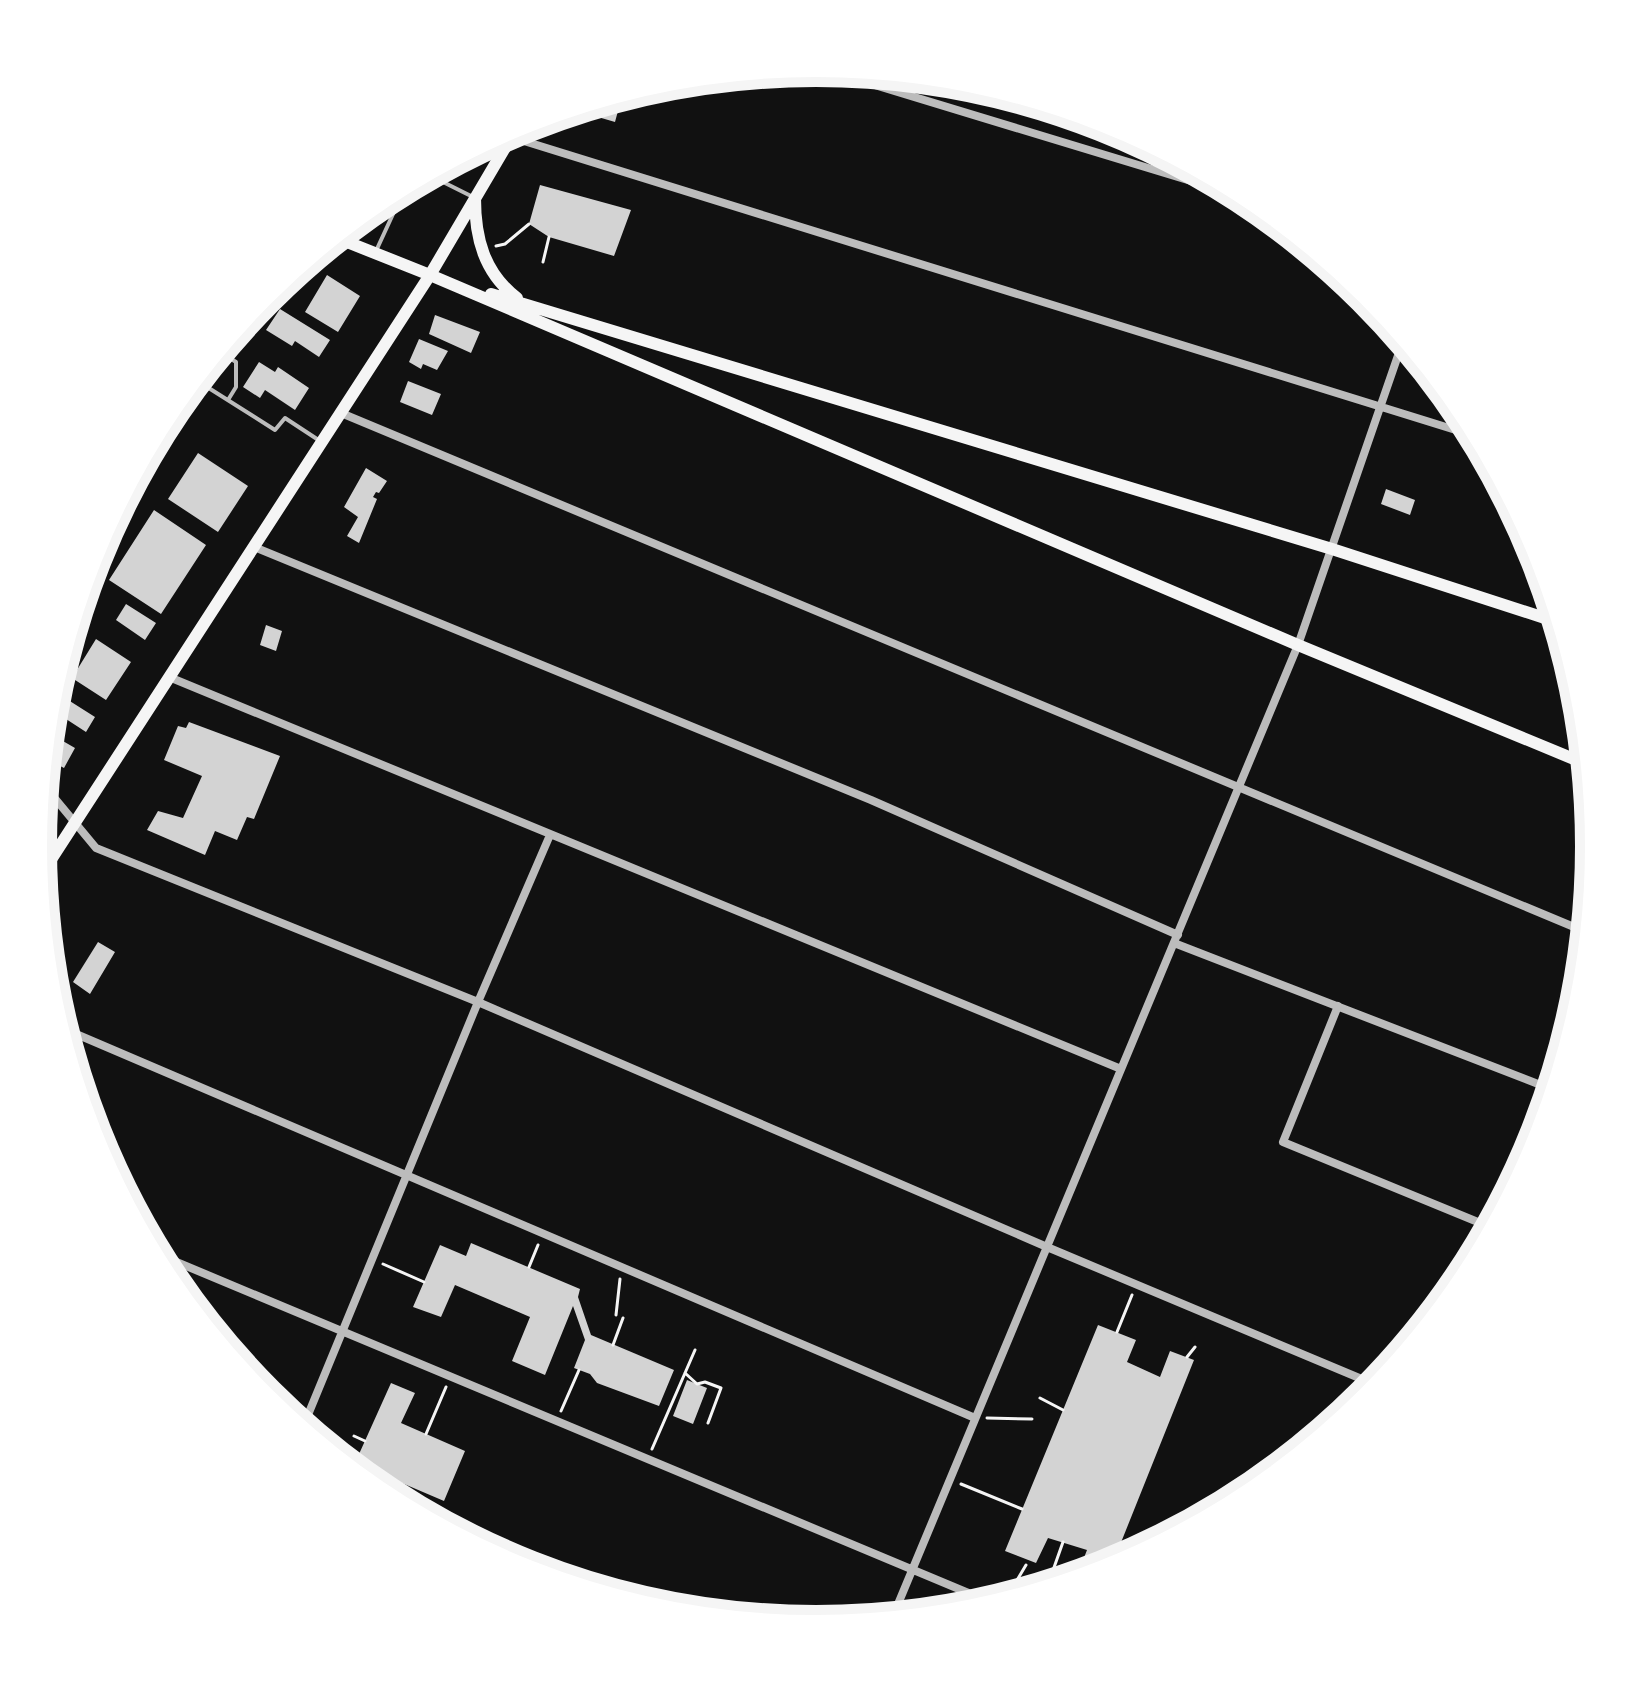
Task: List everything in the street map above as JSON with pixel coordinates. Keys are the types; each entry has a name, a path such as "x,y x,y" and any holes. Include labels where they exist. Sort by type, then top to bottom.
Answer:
{"main road":[{"path":"52,857 430,275 503,149"},
{"path":"475,198 475,222 481,249 492,275 526,304"},
{"path":"348,242 1574,759"},
{"path":"430,275 1332,549 1545,618"}],"street":[{"path":"874,85 1194,182"},
{"path":"529,138 1456,430"},
{"path":"898,1605 1298,645 1399,353"},
{"path":"341,413 1575,927"},
{"path":"254,547 871,800 1176,939 1541,1085"},
{"path":"169,677 1121,1069"},
{"path":"54,798 96,848 478,1002 1362,1379"},
{"path":"308,1416 550,835"},
{"path":"1338,1006 1283,1142 1481,1223"},
{"path":"76,1034 975,1418"},
{"path":"176,1262 971,1594"}],"lane":[{"path":"433,184 443,182 475,198"},
{"path":"375,253 394,210"},
{"path":"228,400 236,387 236,362 229,358"},
{"path":"206,386 275,430 285,418 322,442"}],"path":[{"path":"481,249 505,244 529,224"},
{"path":"543,262 549,237"},
{"path":"529,1267 543,1233"},
{"path":"372,1259 424,1282"},
{"path":"616,1315 622,1267"},
{"path":"1117,1332 1136,1284"},
{"path":"613,1345 623,1318"},
{"path":"1187,1357 1195,1347"},
{"path":"648,1458 695,1350"},
{"path":"557,1420 579,1370"},
{"path":"685,1373 697,1384 705,1382 721,1388 708,1423"},
{"path":"426,1434 450,1376"},
{"path":"1040,1398 1063,1410"},
{"path":"975,1418 1032,1419"},
{"path":"354,1436 365,1441"},
{"path":"950,1480 1022,1509"},
{"path":"1052,1572 1063,1542"},
{"path":"1015,1584 1026,1565"}],"building":[{"path":"619,108 615,122 593,116"},
{"path":"540,185 631,210 614,256 549,237 529,224"},
{"path":"327,275 360,296 338,332 305,312"},
{"path":"280,309 330,340 319,357 295,341 292,346 266,330"},
{"path":"435,315 480,332 471,353 429,334"},
{"path":"419,339 448,351 437,370 423,364 421,369 409,362"},
{"path":"259,362 275,372 278,367 309,388 295,410 265,390 260,398 243,387"},
{"path":"408,381 441,394 432,415 400,402"},
{"path":"198,453 248,486 218,532 168,499"},
{"path":"366,468 387,481 373,497 377,499 359,543 347,536 358,517 344,507"},
{"path":"1386,489 1415,500 1410,515 1381,504"},
{"path":"154,510 206,545 161,614 109,580"},
{"path":"126,604 156,623 145,640 116,620"},
{"path":"266,625 282,631 276,651 260,645"},
{"path":"96,639 131,662 106,700 72,678"},
{"path":"67,699 95,717 86,732 66,719 64,723"},
{"path":"189,722 280,756 254,819 247,817 237,840 215,831 205,855 147,830 158,811 183,818 202,776 164,760 178,726 186,728"},
{"path":"60,739 75,748 64,768 57,764"},
{"path":"98,942 115,952 90,994 73,982"},
{"path":"471,1243 580,1289 578,1297 591,1335 674,1370 659,1406 597,1383 590,1374 574,1368 585,1340 573,1306 545,1375 512,1361 530,1317 455,1285 441,1317 413,1307 440,1245 466,1256"},
{"path":"1098,1325 1136,1340 1127,1362 1160,1377 1170,1351 1194,1360 1119,1547 1083,1561 1087,1550 1048,1538 1036,1563 1005,1551"},
{"path":"687,1380 707,1388 693,1424 673,1416"},
{"path":"391,1383 415,1393 401,1423 465,1451 444,1501 384,1475 358,1457"}]}
